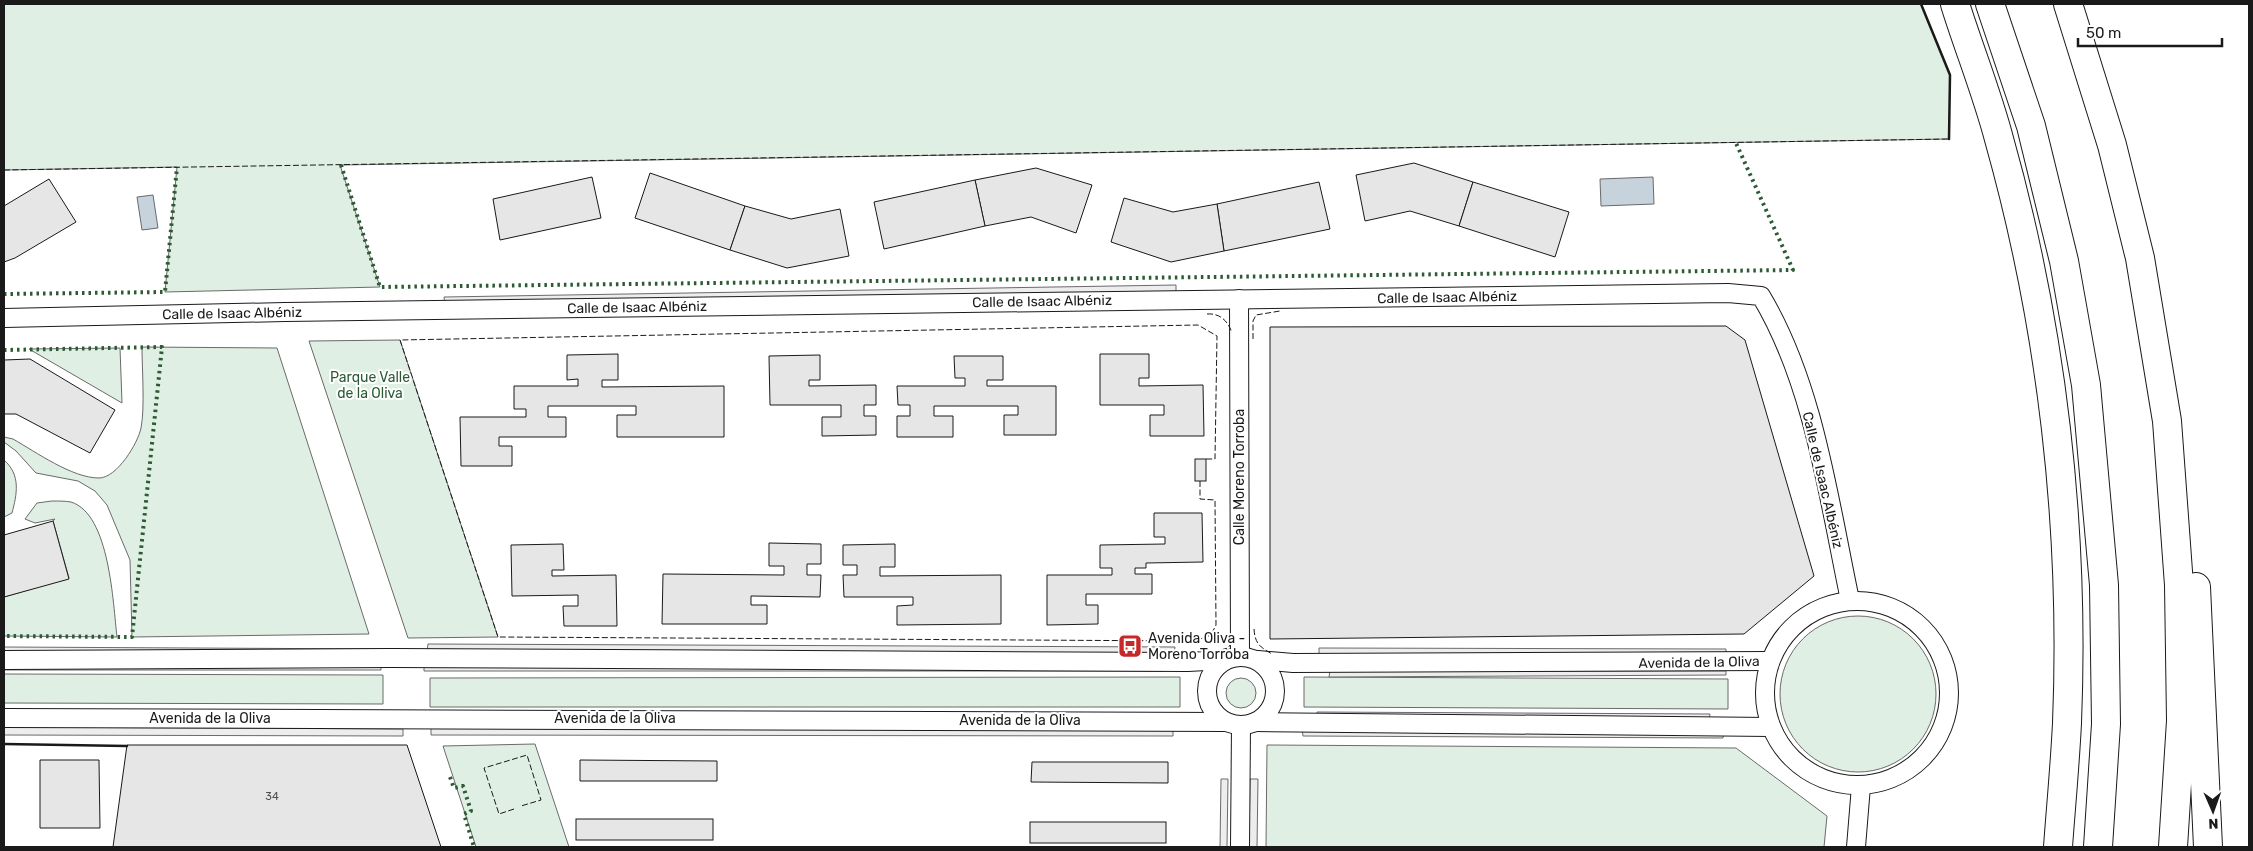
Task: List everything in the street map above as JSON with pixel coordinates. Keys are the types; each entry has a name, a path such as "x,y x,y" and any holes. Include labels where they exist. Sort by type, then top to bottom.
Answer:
{"highway":[{"path":"1954,4 1999,138 2029,260 2051,389 2063,506 2067,613 2067,723 2058,847"},
{"path":"1990,4 2030,126 2064,261 2086,385 2104,584 2106,724 2098,847"},
{"path":"2068,4 2112,145 2140,258 2167,421 2179,594 2181,721 2173,847"},
{"path":"2084,4 2128,152 2152,256 2181,422 2197,590 2208,847"}],"street":[{"name":"Calle de Isaac Albéniz","path":"4,318 1239,299 1728,294 1761,296 1780,327 1815,435 1850,600"},
{"name":"Calle Moreno Torroba","path":"1232,658 1239,299"},
{"name":"Avenida de la Oliva","path":"1850,600 1879,603 1906,614 1928,633 1944,658 1950,687 1947,716 1935,743 1916,765 1890,780 1861,786 1833,782 1806,770 1785,752 1771,727 1765,705 1765,683 1770,661 1782,638 1801,619 1824,606 1850,600"},
{"path":"4,660 401,658 1188,662 1232,658 1258,660 1271,674 1276,692 1270,710 1240,723 1211,710 1206,692 1210,673 1232,658"},
{"name":"Avenida de la Oliva","path":"1258,660 1293,662 1770,661"},
{"name":"Avenida de la Oliva","path":"4,718 1771,727"},
{"path":"1240,723 1240,847"},
{"path":"1856,847 1861,786"}],"green space":[{"path":"4,4 1921,4 1950,75 1949,139 340,165 380,287 165,292 177,167 4,170"},
{"name":"Parque Valle de la Oliva","path":"400,340 498,637 408,638 309,341"},
{"path":"142,347 277,348 369,634 132,637 130,560 107,505 95,491 78,481 36,473 16,451 4,442 4,437 13,439 77,474 99,478 113,472 126,459 136,442 141,428 143,399"},
{"path":"120,348 122,403 29,349"},
{"path":"4,460 13,472 16,492 12,513 4,517"},
{"path":"52,501 71,502 84,510 94,524 102,541 107,562 117,637 4,636 4,597 69,578 53,521 55,519 35,523 25,519 37,503"},
{"path":"1850,616 1866,616 1881,619 1895,625 1908,633 1919,644 1933,671 1936,694 1935,709 1927,731 1919,744 1908,755 1881,769 1866,772 1850,772 1835,769 1821,763 1808,755 1797,744 1783,717 1780,702 1780,686 1783,671 1789,657 1797,644 1808,633 1835,619"},
{"path":"4,674 383,675 383,704 4,703"},
{"path":"1180,677 1180,707 430,707 430,678"},
{"path":"1304,677 1728,679 1728,709 1304,707"},
{"path":"1241,678 1252,682 1256,693 1252,704 1241,708 1230,704 1226,693 1230,682"},
{"path":"535,744 569,847 476,847 443,746"},
{"path":"1267,745 1736,748 1827,816 1824,847 1266,847"}],"shaded area":[{"path":"1653,177 1654,204 1601,206 1600,179"},
{"path":"153,195 158,228 142,230 137,197"},
{"path":"1176,285 1176,293 445,305 444,297"},
{"path":"428,644 1175,647 1174,654 427,652"},
{"path":"4,647 384,649 384,654 4,653"},
{"path":"1319,648 1726,649 1726,656 1319,654"},
{"path":"424,662 1163,671 424,671"},
{"path":"381,664 381,670 4,670 4,665"},
{"path":"1330,671 1726,671 1726,675 1329,677"},
{"path":"1317,712 1710,714 1709,721 1317,718"},
{"path":"4,727 403,729 403,736 4,735"},
{"path":"431,728 1173,729 1173,736 431,735"},
{"path":"1302,728 1724,730 1723,738 1303,736"},
{"path":"1221,779 1228,779 1227,847 1220,847"},
{"path":"1250,779 1258,779 1257,847 1249,847"}],"building":[{"path":"1414,163 1473,182 1459,226 1410,211 1365,221 1356,175"},
{"path":"1036,168 1092,185 1076,233 1031,217 985,226 975,180"},
{"path":"650,173 745,206 730,250 635,218"},
{"path":"592,177 601,218 500,240 493,199"},
{"path":"49,179 76,222 15,258 4,262 4,206"},
{"path":"975,180 985,226 884,249 874,202"},
{"path":"1319,182 1330,229 1224,251 1217,204"},
{"path":"1473,182 1569,212 1555,257 1459,226"},
{"path":"1124,198 1173,212 1217,204 1224,251 1171,262 1111,242"},
{"path":"745,206 791,219 840,209 849,256 787,268 730,250"},
{"path":"1726,326 1745,340 1814,576 1744,634 1270,639 1270,327"},
{"path":"618,354 618,380 602,380 602,387 724,386 724,437 617,437 617,415 636,415 636,406 548,406 548,417 566,417 566,437 499,437 499,446 512,446 512,466 461,466 460,417 526,417 526,409 514,409 514,386 578,386 578,379 567,380 567,355"},
{"path":"1100,354 1149,354 1149,378 1139,378 1139,386 1203,385 1204,436 1150,436 1150,415 1164,415 1164,405 1100,405"},
{"path":"820,355 820,380 809,380 809,386 876,385 876,405 864,405 864,416 876,416 876,435 822,436 822,417 841,417 841,405 770,405 769,356"},
{"path":"954,356 1003,356 1003,380 987,380 987,386 1056,386 1056,435 1004,435 1004,415 1018,415 1018,406 934,406 934,416 953,416 953,437 897,437 897,416 910,416 910,405 898,405 897,386 965,386 965,378 955,378"},
{"path":"30,359 115,410 90,453 16,414 4,414 4,360"},
{"path":"1195,459 1206,459 1206,481 1195,481"},
{"path":"1154,513 1202,513 1203,562 1146,563 1146,568 1135,568 1135,574 1152,574 1152,594 1086,594 1086,605 1098,605 1098,624 1047,625 1047,575 1112,575 1112,568 1100,568 1100,545 1165,544 1165,537 1154,537"},
{"path":"53,521 69,579 4,597 4,535"},
{"path":"769,543 821,544 821,564 807,564 807,575 821,575 820,597 751,596 751,605 767,605 767,624 662,624 663,574 784,575 784,566 769,566"},
{"path":"563,544 564,570 552,570 552,576 616,575 617,626 564,626 563,606 578,606 578,595 512,596 511,545"},
{"path":"895,544 895,567 880,567 880,576 1001,575 1001,624 897,625 897,606 913,605 913,597 844,597 843,575 857,575 857,565 843,565 843,545"},
{"path":"127,745 407,745 441,847 113,847"},
{"path":"40,760 99,760 100,828 40,828"},
{"path":"580,760 717,761 717,781 580,781"},
{"path":"1032,762 1168,762 1168,783 1031,782"},
{"path":"576,819 713,819 713,840 576,840"},
{"path":"1030,822 1166,822 1166,843 1030,843"}],"hedge":[{"path":"341,165 380,287 1793,270 1736,143"},
{"path":"4,294 165,292 177,167"},
{"path":"4,350 162,347 132,637 4,636"},
{"path":"450,777 454,788 463,786 471,811 464,814 474,847"}],"fence":[{"path":"4,170 1949,139"},
{"path":"1253,339 1253,321 1256,315 1280,311"},
{"path":"1207,314 1220,316 1232,333"},
{"path":"1200,481 1200,499 1215,500 1216,625 1211,635 1195,641 498,637 400,340 1198,325 1217,336 1215,459 1206,459"},
{"path":"1254,629 1259,644 1272,654"},
{"path":"1213,652 1228,648 1233,641"},
{"path":"514,809 499,814 484,768 527,755 541,800 521,806"}],"wall":[{"path":"1921,4 1950,75 1949,139"},
{"path":"4,744 127,746"}],"place":[{"name":"Avenida Oliva - Moreno Torroba","path":"1130,646"}]}
